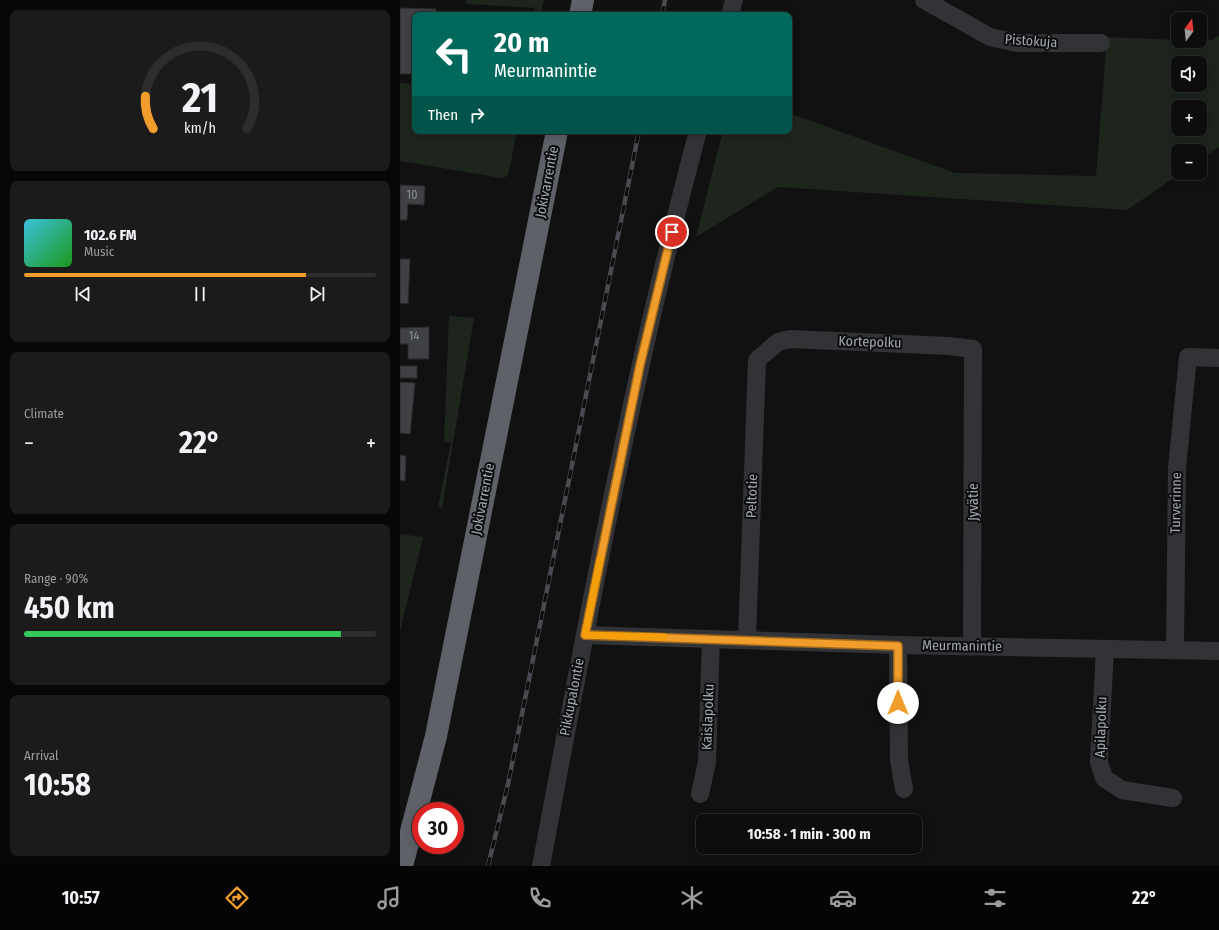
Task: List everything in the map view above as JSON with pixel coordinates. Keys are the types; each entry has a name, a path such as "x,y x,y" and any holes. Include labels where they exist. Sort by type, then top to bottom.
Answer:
{"highway":[{"path":"581,12 583,0"},
{"name":"Jokivarrentie","path":"402,866 436,736 556,134"}],"street":[{"path":"731,12 734,0"},
{"name":"Pistokuja","path":"924,0 990,37 1017,42 1101,43"},
{"name":"Pikkupalontie","path":"541,866 585,635 640,365 697,134"},
{"name":"Kortepolku","path":"762,354 778,342 790,339 949,346 973,349 974,357"},
{"name":"Peltotie","path":"747,639 757,360 762,354"},
{"name":"Jyvätie","path":"972,646 974,357"},
{"name":"Turverinne","path":"1175,650 1177,468 1188,358 1219,358"},
{"name":"Meurmanintie","path":"585,635 747,639 898,646 1219,651"},
{"name":"Kaislapolku","path":"700,794 707,762 711,639"},
{"path":"898,646 899,760 904,789"},
{"name":"Apilapolku","path":"1105,650 1099,762 1104,778 1122,790 1173,798"}],"shaded area":[{"path":"466,0 544,0 542,12 534,12 535,8 466,4"},
{"path":"1219,35 1219,147 1207,155 1207,144 1171,144 1171,180 1127,210 778,187 696,237 722,134 792,134 792,114 955,173 1096,176 1107,37 1171,40 1171,48 1207,48 1207,40 1212,40"},
{"path":"400,83 412,84 412,134 516,134 508,176 501,178 400,161"},
{"path":"449,316 474,318 442,508 438,507 451,442 444,442"},
{"path":"400,534 423,537 400,632"}],"building":[{"path":"400,8 436,9 436,12 412,12 412,74 400,74"},
{"path":"400,185 425,186 424,205 408,204 407,220 400,220"},
{"path":"400,259 410,259 408,304 400,303"},
{"path":"429,327 429,359 408,359 408,344 400,344 400,328"},
{"path":"400,366 417,366 417,378 400,378"},
{"path":"400,382 415,383 410,434 400,433"},
{"path":"400,455 406,456 405,481 400,480"}],"railway":[{"path":"663,12 665,0"},
{"path":"488,866 508,784 638,134"}],"slow traffic":[{"path":"600,559 585,635 664,637"}],"route":[{"path":"672,232 640,365 585,635 747,639 898,646 898,703"}]}
